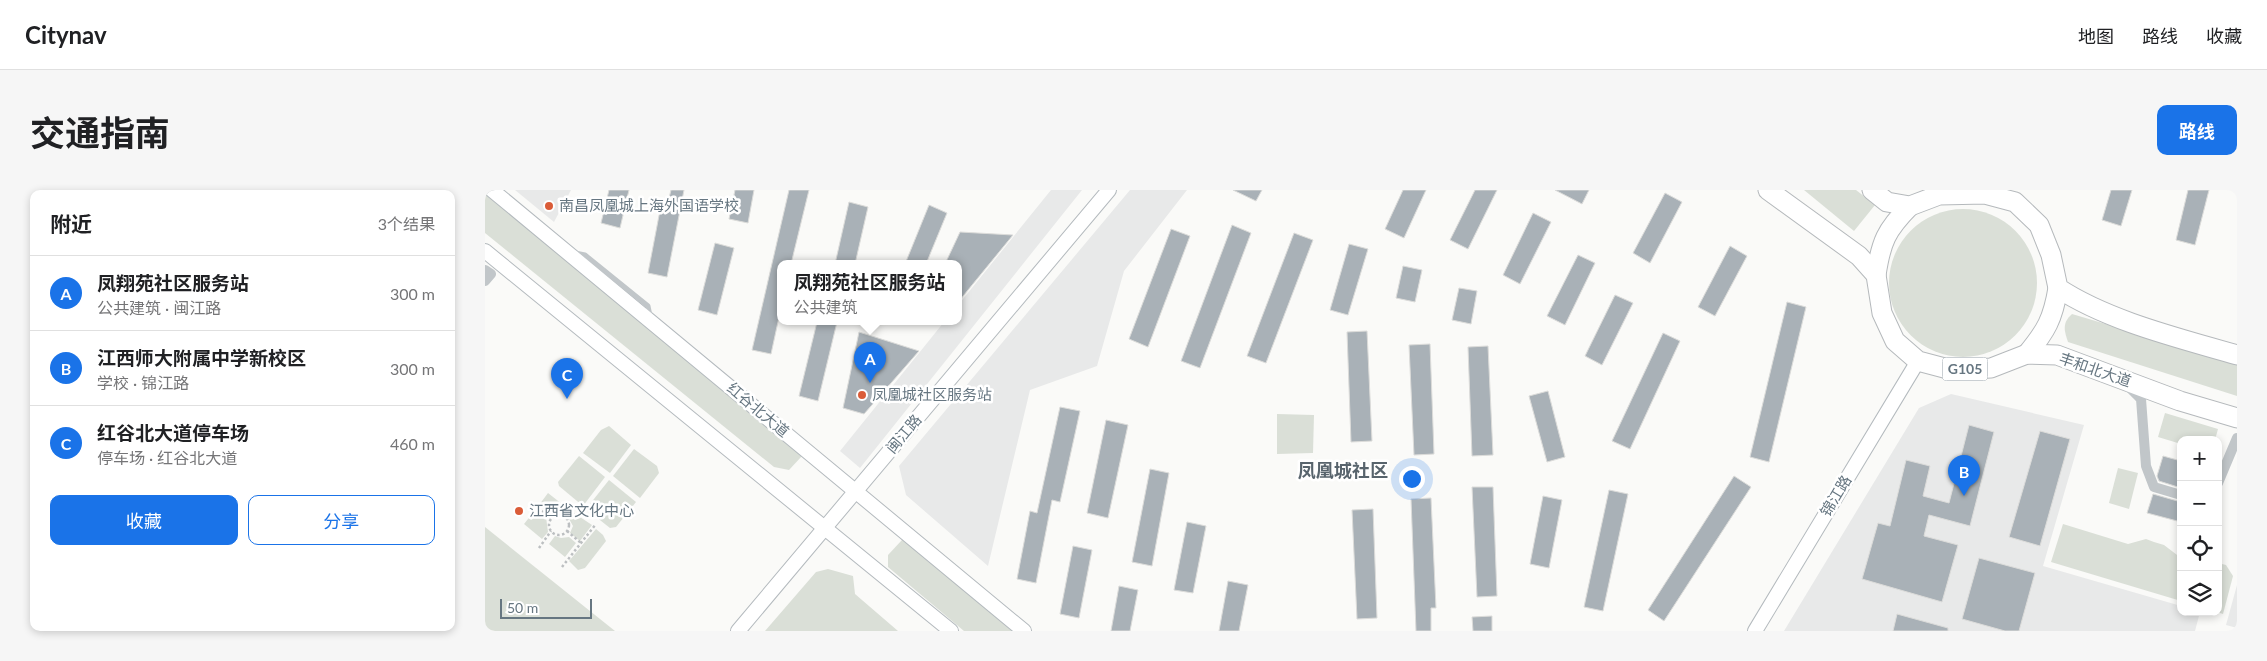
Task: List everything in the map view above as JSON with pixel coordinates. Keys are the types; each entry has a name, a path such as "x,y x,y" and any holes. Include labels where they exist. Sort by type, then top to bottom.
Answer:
{"highway":[{"name":"丰和北大道","path":"1769,190 1859,256 1875,275 1882,313 1895,341 1917,361 1953,370 1991,368 2027,354 2057,355 2180,401 2237,418"},
{"path":"1872,190 1887,202 1910,206"},
{"path":"1875,275 1880,246 1894,222 1910,206 1939,195 1985,194 2018,196 2039,225 2051,255 2058,288 2055,307 2045,333 2027,354"},
{"path":"2058,288 2081,304 2175,337 2237,355"}],"main road":[{"name":"红谷北大道","path":"492,190 1024,631"},
{"name":"闽江路","path":"738,631 1109,190"},
{"path":"485,251 951,631"},
{"name":"锦江路","path":"1755,631 1917,361"}],"street":[{"path":"485,270 491,274 485,281"},
{"path":"2120,379 2141,399 2146,466 2154,487 2177,494"},
{"path":"2219,481 2237,438"}],"path":[{"path":"534,505 551,518"},
{"path":"565,517 573,506"},
{"path":"556,515 565,517 569,522 567,531 557,535 551,532 549,525 551,518 556,515"},
{"path":"562,567 596,524"},
{"path":"567,531 581,543"},
{"path":"539,548 551,532"}],"shaded area":[{"name":"南昌凤凰城上海外国语学校","path":"515,190 571,190 554,222"},
{"path":"1051,190 1082,190 860,468 840,451 942,325 962,325 962,300"},
{"path":"1130,190 1187,190 1124,271 1097,366 1030,390 988,566 906,495 899,466"},
{"path":"1804,190 1856,190 1875,205 1854,231"},
{"path":"485,192 799,450 802,456 789,470 774,467 485,233"},
{"path":"1963,209 1977,210 1991,215 2004,221 2015,231 2025,242 2031,255 2036,269 2036,297 2031,311 2025,324 2015,335 2004,345 1991,351 1977,356 1963,357 1949,356 1935,351 1922,345 1911,335 1901,324 1895,311 1890,297 1889,283 1890,269 1895,255 1901,242 1911,231 1922,221 1935,215 1949,210"},
{"path":"2072,314 2237,363 2237,396 2068,342 2065,324"},
{"path":"1951,394 2084,425 2043,566 2177,605 2177,616 2199,616 2195,631 1784,631 1919,408"},
{"path":"2165,413 2218,429 2216,436 2177,436 2177,443 2158,437"},
{"path":"1277,414 1314,415 1313,453 1277,454"},
{"path":"609,426 631,445 610,473 583,453 601,430"},
{"path":"634,449 657,466 659,473 640,498 613,476"},
{"path":"579,456 605,477 583,506 559,486 558,482"},
{"path":"2118,468 2138,473 2129,509 2109,503"},
{"path":"609,480 636,502 616,527 610,528 586,509"},
{"path":"548,493 567,508 564,513 559,511 550,514 539,505"},
{"path":"536,509 546,517 548,532 542,539 524,524"},
{"path":"574,513 592,525 580,541 570,533 573,526 568,517"},
{"path":"2063,524 2128,544 2146,539 2164,545 2177,555 2177,600 2051,562"},
{"path":"485,527 615,631 485,631"},
{"path":"596,529 603,535 606,541 585,568 578,570 569,561"},
{"path":"555,536 561,538 569,537 576,543 565,557 549,544"},
{"path":"902,540 906,540 1012,631 964,631 888,567 888,555"},
{"path":"2222,564 2226,565 2233,576 2223,614"},
{"path":"828,569 853,576 855,594 898,631 765,631 816,572"},
{"path":"2237,585 2237,628 2226,625"}],"building":[{"path":"609,190 629,190 620,228 601,223"},
{"path":"671,190 684,190 667,277 648,273 661,205 667,206"},
{"path":"735,190 754,190 748,223 729,219"},
{"path":"789,190 809,190 792,260 777,260 777,325 771,354 752,350"},
{"path":"1233,190 1262,190 1256,201"},
{"path":"1403,190 1426,190 1404,238 1385,229"},
{"path":"1475,190 1497,190 1468,249 1450,240"},
{"path":"1555,190 1589,190 1582,204"},
{"path":"2111,190 2132,190 2121,226 2102,220"},
{"path":"2188,190 2209,190 2195,245 2176,240"},
{"path":"1665,193 1682,202 1650,263 1633,253"},
{"path":"849,202 868,207 856,260 836,260"},
{"path":"929,205 947,213 928,260 907,260"},
{"path":"1533,213 1551,222 1520,284 1503,275"},
{"path":"1232,225 1251,233 1200,368 1181,361"},
{"path":"1171,229 1190,236 1148,347 1129,339"},
{"path":"960,232 1013,235 962,297 962,260 947,260"},
{"path":"1294,233 1313,240 1266,363 1247,356"},
{"path":"715,243 734,248 717,315 698,310"},
{"path":"1349,244 1368,249 1348,315 1330,310"},
{"path":"1730,246 1747,256 1715,316 1698,307"},
{"path":"1578,255 1595,263 1565,325 1547,316"},
{"path":"1403,266 1422,270 1415,302 1396,298"},
{"path":"1459,288 1477,291 1471,324 1452,320"},
{"path":"1615,295 1633,303 1602,365 1585,356"},
{"path":"1787,302 1806,307 1769,462 1750,457"},
{"path":"816,325 836,325 818,401 799,396"},
{"path":"1367,331 1372,441 1351,442 1347,332"},
{"path":"859,332 919,351 864,414 843,408"},
{"path":"1663,333 1680,341 1630,449 1612,441"},
{"path":"1430,344 1434,454 1414,455 1409,345"},
{"path":"1488,346 1493,455 1472,456 1468,347"},
{"path":"1548,391 1565,457 1547,462 1529,396"},
{"path":"1060,407 1080,411 1060,502 1052,500 1036,583 1017,579 1030,511 1037,513"},
{"path":"1106,420 1128,425 1108,518 1087,513"},
{"path":"1969,425 1994,432 1970,526 1929,515 1924,536 1958,545 1942,602 1862,579 1878,523 1890,526 1906,460 1930,466 1923,496 1949,503"},
{"path":"2040,431 2070,439 2040,546 2009,537"},
{"path":"2163,456 2177,460 2177,487 2159,481 2157,476"},
{"path":"1150,469 1169,473 1152,566 1132,562"},
{"path":"1734,476 1751,487 1664,621 1648,610"},
{"path":"1472,487 1493,487 1497,596 1477,597"},
{"path":"1609,490 1628,494 1603,611 1584,607"},
{"path":"2153,494 2177,501 2177,521 2147,513"},
{"path":"1543,496 1562,500 1549,568 1530,564"},
{"path":"1431,498 1436,608 1431,608 1431,631 1416,631 1411,499"},
{"path":"1373,509 1377,618 1357,619 1352,510"},
{"path":"1187,522 1206,526 1193,593 1174,590"},
{"path":"1073,546 1092,550 1079,618 1060,614"},
{"path":"1979,558 2035,573 2019,631 2005,631 1962,619"},
{"path":"1228,581 1248,585 1239,631 1219,631"},
{"path":"1119,586 1138,590 1130,631 1111,631"},
{"path":"1897,614 1948,628 1948,631 1893,631"},
{"path":"1492,616 1492,631 1473,631 1472,617"}],"place":[{"name":"南昌凤凰城上海外国语学校","path":"549,206"},
{"name":"凤翔苑社区服务站","path":"870,383"},
{"name":"凤凰城社区服务站","path":"862,395"},
{"name":"红谷北大道停车场","path":"567,399"},
{"name":"江西师大附属中学新校区","path":"1964,496"},
{"name":"江西省文化中心","path":"519,511"}],"district":[{"name":"凤凰城社区","path":"1343,471"}]}
